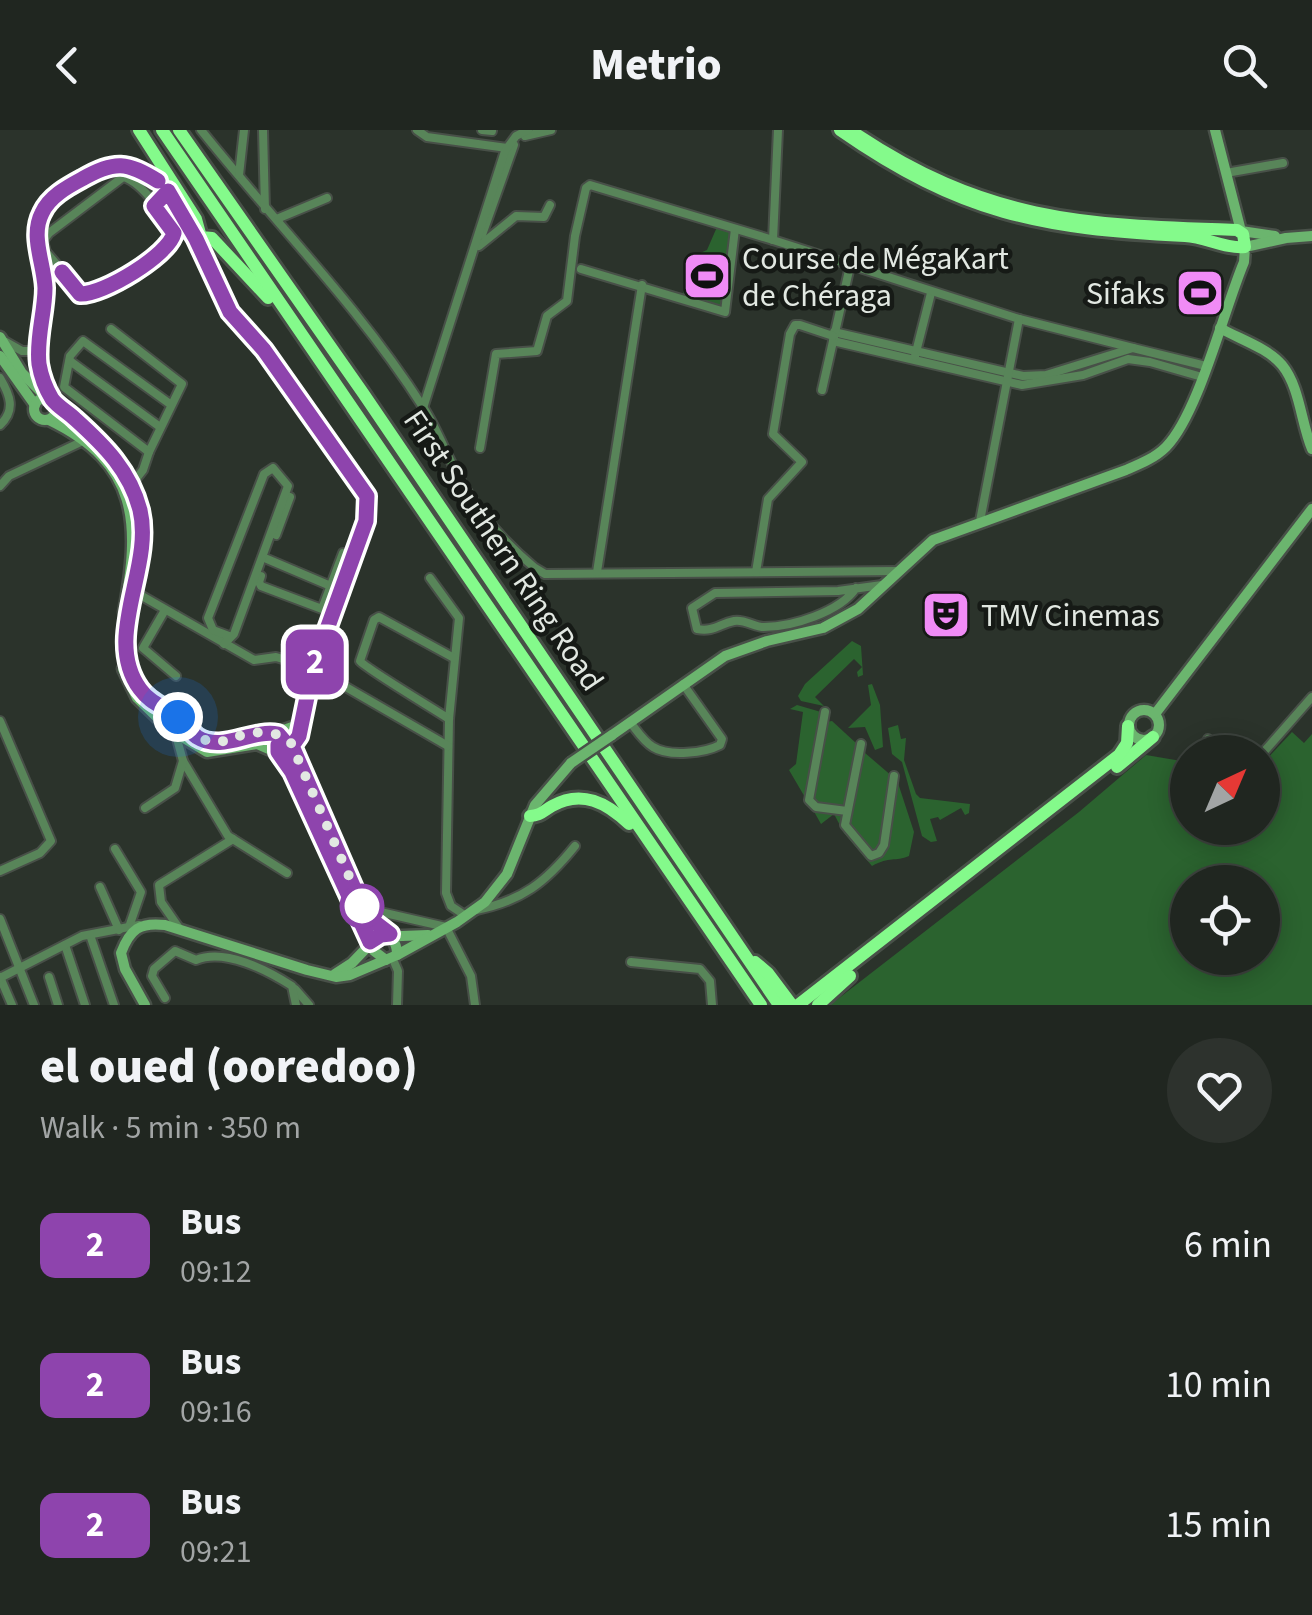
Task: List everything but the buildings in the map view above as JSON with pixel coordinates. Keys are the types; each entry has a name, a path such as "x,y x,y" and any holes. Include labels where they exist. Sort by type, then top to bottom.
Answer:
{"highway":[{"path":"141,130 193,174"},
{"path":"141,130 196,219 198,238 211,237 290,322"},
{"name":"First Southern Ring Road","path":"162,130 760,1004"},
{"name":"First Southern Ring Road","path":"181,130 779,1005"},
{"path":"840,130 924,182 997,212 1078,229 1206,238 1240,248"},
{"path":"850,130 920,173 1007,208 1113,225 1234,230 1240,248"},
{"path":"818,1005 884,944 1119,755 1127,742 1128,726"},
{"path":"747,958 768,973 795,1005 884,944 1154,737"},
{"path":"530,816 569,800 594,800 613,810 651,845"}],"street":[{"path":"201,130 264,209 279,218 285,233 317,265 424,408 472,500 526,560 545,574 898,571"},
{"path":"239,174 244,130"},
{"path":"263,130 264,209"},
{"path":"482,130 492,131"},
{"path":"424,408 506,148 528,130"},
{"path":"478,243 514,146 526,136 551,130"},
{"path":"774,240 778,130"},
{"path":"1215,130 1234,210 1234,230 1286,238"},
{"path":"420,132 506,148"},
{"path":"1226,174 1283,162"},
{"path":"0,337 22,372 52,401 114,457 132,484 142,533 126,649 132,676 152,702 177,716 199,738 216,743 251,734 286,742 299,736 313,668 366,521 367,496 264,350 230,312 198,238 168,191 129,164 109,166 90,174 50,201 40,215 37,236 45,286 38,351 42,376 52,401 56,415 50,420"},
{"path":"239,174 262,166"},
{"path":"124,177 134,180 154,206 174,233 172,242 112,287 80,294 43,246 49,233 124,177"},
{"path":"480,448 496,354 536,351 546,316 566,301 575,236 590,185 774,240 931,293 1204,371"},
{"path":"154,206 168,191"},
{"path":"279,218 327,198"},
{"path":"478,243 512,218 525,214 544,217 550,205"},
{"path":"581,269 725,312 735,229"},
{"path":"471,913 508,874 530,816 550,785 571,763 682,684 726,656 842,619 932,540 1154,457 1178,432 1204,371 1236,276 1240,248 1312,236"},
{"path":"822,390 850,266"},
{"path":"597,572 642,285"},
{"path":"915,356 931,293"},
{"path":"980,521 1018,319"},
{"path":"756,572 768,498 802,466 800,458 773,434 790,334 795,325 1033,386 1083,375 1133,348"},
{"path":"1220,328 1283,366 1293,385 1312,448"},
{"path":"111,329 182,384 143,470 132,484"},
{"path":"0,337 22,352 38,351"},
{"path":"1098,338 1111,359"},
{"path":"149,452 69,392 64,381 70,360 83,341 170,404"},
{"path":"0,356 35,405 38,417 83,440 112,468 130,508 134,546 120,630 121,661 129,687 171,730 207,752 257,744 290,754 286,742"},
{"path":"1111,359 1138,359 1204,371"},
{"path":"70,360 160,428"},
{"path":"0,379 11,408 0,425"},
{"path":"35,405 69,392"},
{"path":"0,404 11,408"},
{"path":"1,489 9,476 83,440"},
{"path":"226,640 234,634 288,486 272,468 264,474 208,618 213,630 226,640 254,660 276,657 313,668 448,746"},
{"path":"290,497 258,582 320,609 343,553"},
{"path":"1154,714 1312,510"},
{"path":"267,559 341,590"},
{"path":"430,578 458,618 449,719 446,893 450,906 471,913"},
{"path":"856,588 846,600 825,612 768,627 738,621 710,632 697,629 692,608 714,593 838,591 856,588 885,585"},
{"path":"135,592 226,640"},
{"path":"166,610 143,648 176,676"},
{"path":"449,719 364,667 360,660 374,620 379,617 454,658"},
{"path":"630,722 650,746 660,751 712,749 720,745 722,739 682,684"},
{"path":"1279,735 1312,697"},
{"path":"1145,710 1154,714 1159,723 1154,737 1136,738 1128,726 1135,712 1145,710"},
{"path":"824,712 809,800 816,806 847,811"},
{"path":"171,730 178,726 177,716"},
{"path":"0,722 50,841 40,852 0,872"},
{"path":"286,742 300,722"},
{"path":"171,730 183,761 233,839 287,873"},
{"path":"286,742 363,908 396,942 392,957 398,970 397,1005"},
{"path":"860,744 846,828 868,855 879,853 884,844 894,776"},
{"path":"280,754 370,942 378,955 392,957"},
{"path":"145,808 175,788 183,761"},
{"path":"180,930 162,902 160,885 233,839"},
{"path":"12,1005 0,978 90,935 146,923 329,976 350,975 392,957 471,913 498,906 546,880 574,846"},
{"path":"115,849 141,892 130,927"},
{"path":"100,887 119,930"},
{"path":"363,908 446,926"},
{"path":"0,919 34,1005"},
{"path":"145,1005 121,953 132,931 146,923"},
{"path":"446,926 472,976 476,1005"},
{"path":"90,935 114,1005"},
{"path":"329,976 352,963 381,935 431,935"},
{"path":"65,946 85,1005"},
{"path":"165,998 152,976 154,968 175,950 196,960 211,954 270,972 292,986 309,1005"},
{"path":"631,962 700,969 710,981 712,1005"},
{"path":"48,977 58,1005"},
{"path":"292,986 296,1005"}],"green space":[{"name":"Course de MégaKart de Chéraga","path":"717,227 732,231 722,307 683,295 691,257 707,250"},
{"path":"852,641 861,646 863,675 858,677 862,667 854,659 815,697 824,706 801,701 798,696 805,684"},
{"path":"872,684 880,705 883,747 875,750 865,727 848,728 871,705 868,685"},
{"path":"797,705 821,712 806,799 789,770 796,764 803,712 790,709"},
{"path":"832,721 857,744 846,809 818,805 812,800 826,722"},
{"path":"898,725 901,739 906,738 904,760 916,794 920,798 970,804 965,815 961,808 940,820 930,819 937,841 922,836 902,762 892,754 888,728"},
{"path":"1292,732 1304,743 1312,734 1312,1005 830,1005 1079,812 1146,755 1170,759 1170,845 1280,845 1280,745"},
{"path":"865,753 893,777 881,847 871,853 848,826 861,755"},
{"path":"897,780 914,832 909,856 872,866 844,833 834,814 821,824 812,808 843,814 843,829 866,856 880,856 888,847"}],"bus line":[{"name":"2","path":"62,272 80,294 90,294 112,287 168,246 174,233 154,206 168,191 196,239 222,300 264,350 367,496 366,521 313,668 299,736 292,746 360,902 373,921 390,934 370,942 292,772 278,752 278,745 284,741 278,734 251,734 225,742 207,742 152,702 132,676 126,649 141,560 141,516 132,484 120,464 56,404 44,382 38,351 45,286 37,236 40,215 50,201 90,174 109,166 129,164 158,181"}],"place":[{"name":"Course de MégaKart de Chéraga","path":"707,276"},
{"name":"Sifaks","path":"1200,293"},
{"name":"TMV Cinemas","path":"946,615"}],"route":[{"path":"178,717 193,734 207,742 274,733 291,743 362,906"}]}
